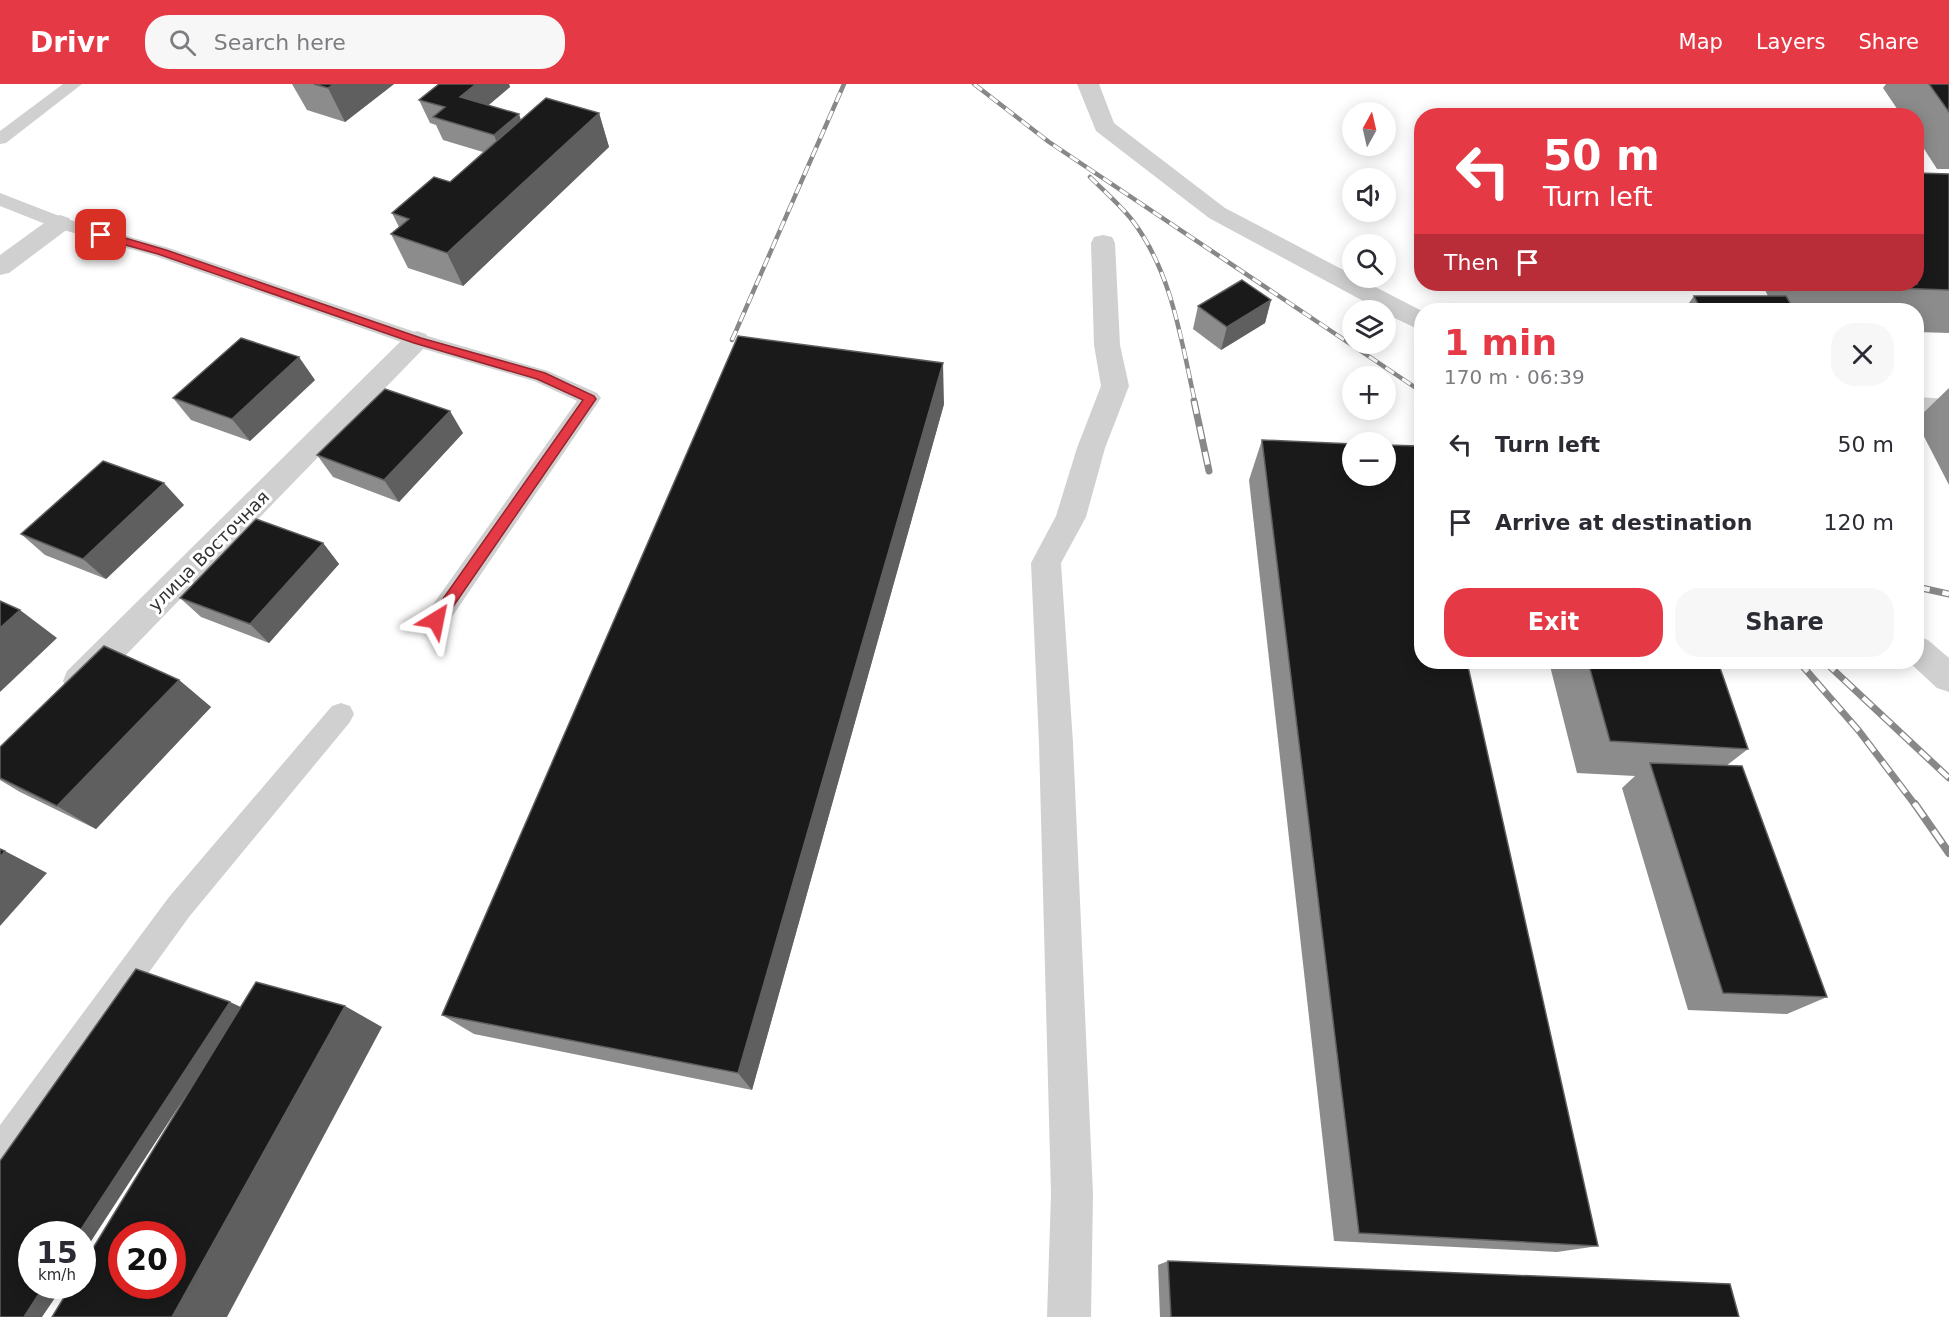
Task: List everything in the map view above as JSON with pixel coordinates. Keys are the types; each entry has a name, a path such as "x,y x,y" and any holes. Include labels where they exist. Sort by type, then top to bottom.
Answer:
{"street":[{"path":"1088,84 1104,126 1217,213 1414,318"},
{"path":"0,267 60,223"},
{"path":"1069,1317 1072,1194 1056,743 1046,563 1071,517 1091,448 1115,386 1107,345 1103,243"},
{"name":"улица Восточная","path":"58,702 417,340"},
{"path":"1924,655 1949,678"}],"lane":[{"path":"0,139 74,84"},
{"path":"0,199 60,223 162,252 417,340 541,376 590,399 436,620"},
{"path":"1924,405 1949,407"},
{"path":"0,1152 179,907 341,714"}],"building":[{"path":"314,84 334,84 328,88"},
{"path":"439,84 476,84 460,97 519,114 494,135 433,117 445,107 419,100"},
{"path":"1929,84 1949,84 1949,112"},
{"path":"546,98 599,113 447,253 391,234 409,219 392,213 434,177 450,182"},
{"path":"1924,173 1949,174 1949,290 1924,289"},
{"path":"1242,280 1271,300 1227,327 1198,306"},
{"path":"1694,296 1786,296 1790,303 1698,303"},
{"path":"738,336 943,363 738,1073 442,1015"},
{"path":"241,338 299,357 232,419 173,398"},
{"path":"385,389 450,411 384,480 317,455"},
{"path":"1262,440 1342,444 1342,486 1396,486 1396,445 1414,446 1414,669 1469,669 1598,1246 1359,1233"},
{"path":"103,461 164,483 83,559 21,534"},
{"path":"256,519 323,543 250,624 180,598"},
{"path":"0,601 20,610 0,628"},
{"path":"104,646 179,680 57,806 0,778 0,747"},
{"path":"1590,669 1720,669 1748,749 1610,741"},
{"path":"1650,763 1742,766 1827,997 1723,993"},
{"path":"136,969 230,1002 87,1221 18,1221 18,1299 36,1299 24,1317 0,1317 0,1161"},
{"path":"256,982 345,1006 186,1292 186,1221 110,1221"},
{"path":"108,1224 108,1299 182,1299 172,1317 52,1317 63,1299 96,1299 96,1243"},
{"path":"1168,1261 1730,1284 1739,1317 1171,1317"}],"railway":[{"path":"732,340 844,84"},
{"path":"974,84 1049,142 1414,387"},
{"path":"1090,177 1132,220 1146,240 1157,262 1173,307 1195,402"},
{"path":"1194,401 1209,471"},
{"path":"1924,589 1949,594"},
{"path":"1805,669 1859,731 1916,806"},
{"path":"1832,669 1949,778"},
{"path":"1915,804 1949,853"}],"route":[{"path":"101,235 162,252 417,340 541,376 590,399 436,620"}]}
